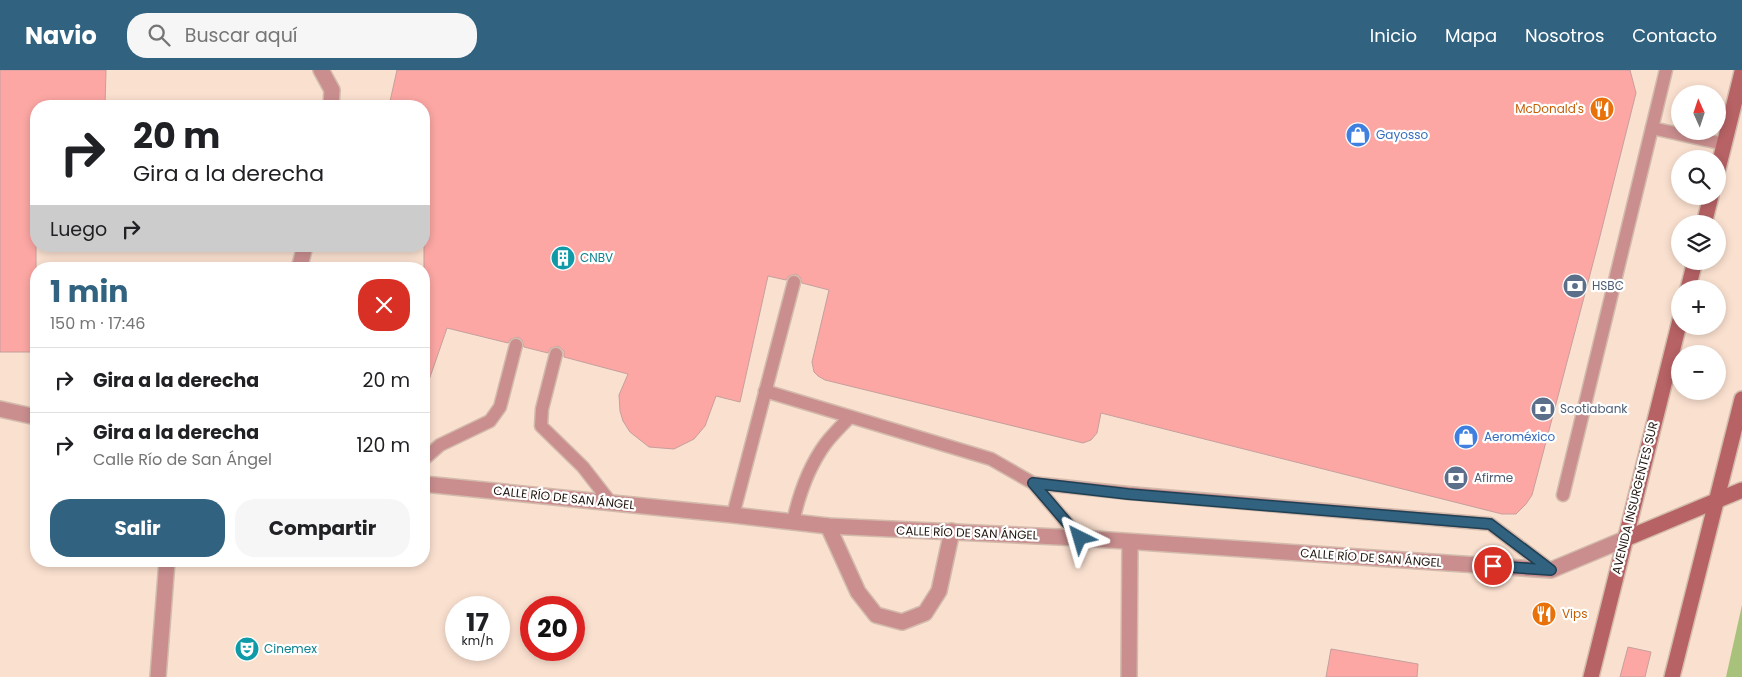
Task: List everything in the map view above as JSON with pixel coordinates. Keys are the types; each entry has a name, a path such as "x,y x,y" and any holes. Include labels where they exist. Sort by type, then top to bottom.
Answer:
{"main road":[{"path":"1723,150 1742,72"},
{"name":"AVENIDA INSURGENTES SUR","path":"1591,677 1676,335"},
{"path":"1672,677 1742,399"},
{"path":"1625,539 1742,490"}],"street":[{"path":"321,70 332,90 331,100"},
{"path":"0,409 30,416"},
{"name":"CALLE RÍO DE SAN ÁNGEL","path":"430,485 828,526 1080,538 1551,570 1625,539"},
{"path":"828,526 858,592 876,615 902,622 925,613 939,591 952,531"},
{"path":"1129,677 1130,542"},
{"path":"158,677 167,567"}],"lane":[{"path":"1563,495 1666,70"},
{"path":"1652,128 1724,144"},
{"path":"733,515 794,282"},
{"path":"430,454 440,445 490,421 500,407 516,345"},
{"path":"556,354 542,409 541,426 583,467 611,503"},
{"path":"765,392 991,459 1033,483 1080,538"},
{"path":"794,522 798,500 814,460 827,442 850,417"},
{"path":"1033,483 1128,494 1490,524 1551,570"}],"green space":[{"path":"1742,605 1742,677 1726,677"}],"building":[{"path":"0,70 106,70 105,100 30,100 30,252 36,252 36,262 30,262 30,352 0,352"},
{"path":"397,70 1630,70 1636,93 1532,495 1516,514 1502,514 1101,413 1097,433 1091,440 1083,443 825,380 814,372 812,362 829,290 802,283 800,277 796,274 789,276 786,280 768,276 740,402 716,396 705,426 694,439 674,449 649,447 630,432 623,421 619,395 628,374 564,357 564,351 558,346 551,348 548,353 524,347 522,340 518,337 511,339 508,343 447,328 430,377 430,262 424,262 424,252 430,252 430,100 390,100"},
{"path":"1628,647 1651,652 1645,677 1620,677"},
{"path":"1331,649 1418,664 1417,677 1326,677"}],"place":[{"name":"McDonald's","path":"1602,109"},
{"name":"Gayosso","path":"1358,135"},
{"name":"CNBV","path":"563,258"},
{"name":"HSBC","path":"1575,286"},
{"name":"Scotiabank","path":"1543,409"},
{"name":"Aeroméxico","path":"1466,437"},
{"name":"Afirme","path":"1456,478"},
{"name":"Vips","path":"1544,614"},
{"name":"Cinemex","path":"247,649"}],"route":[{"path":"1080,538 1033,483 1128,494 1490,524 1551,570 1493,566"}]}
